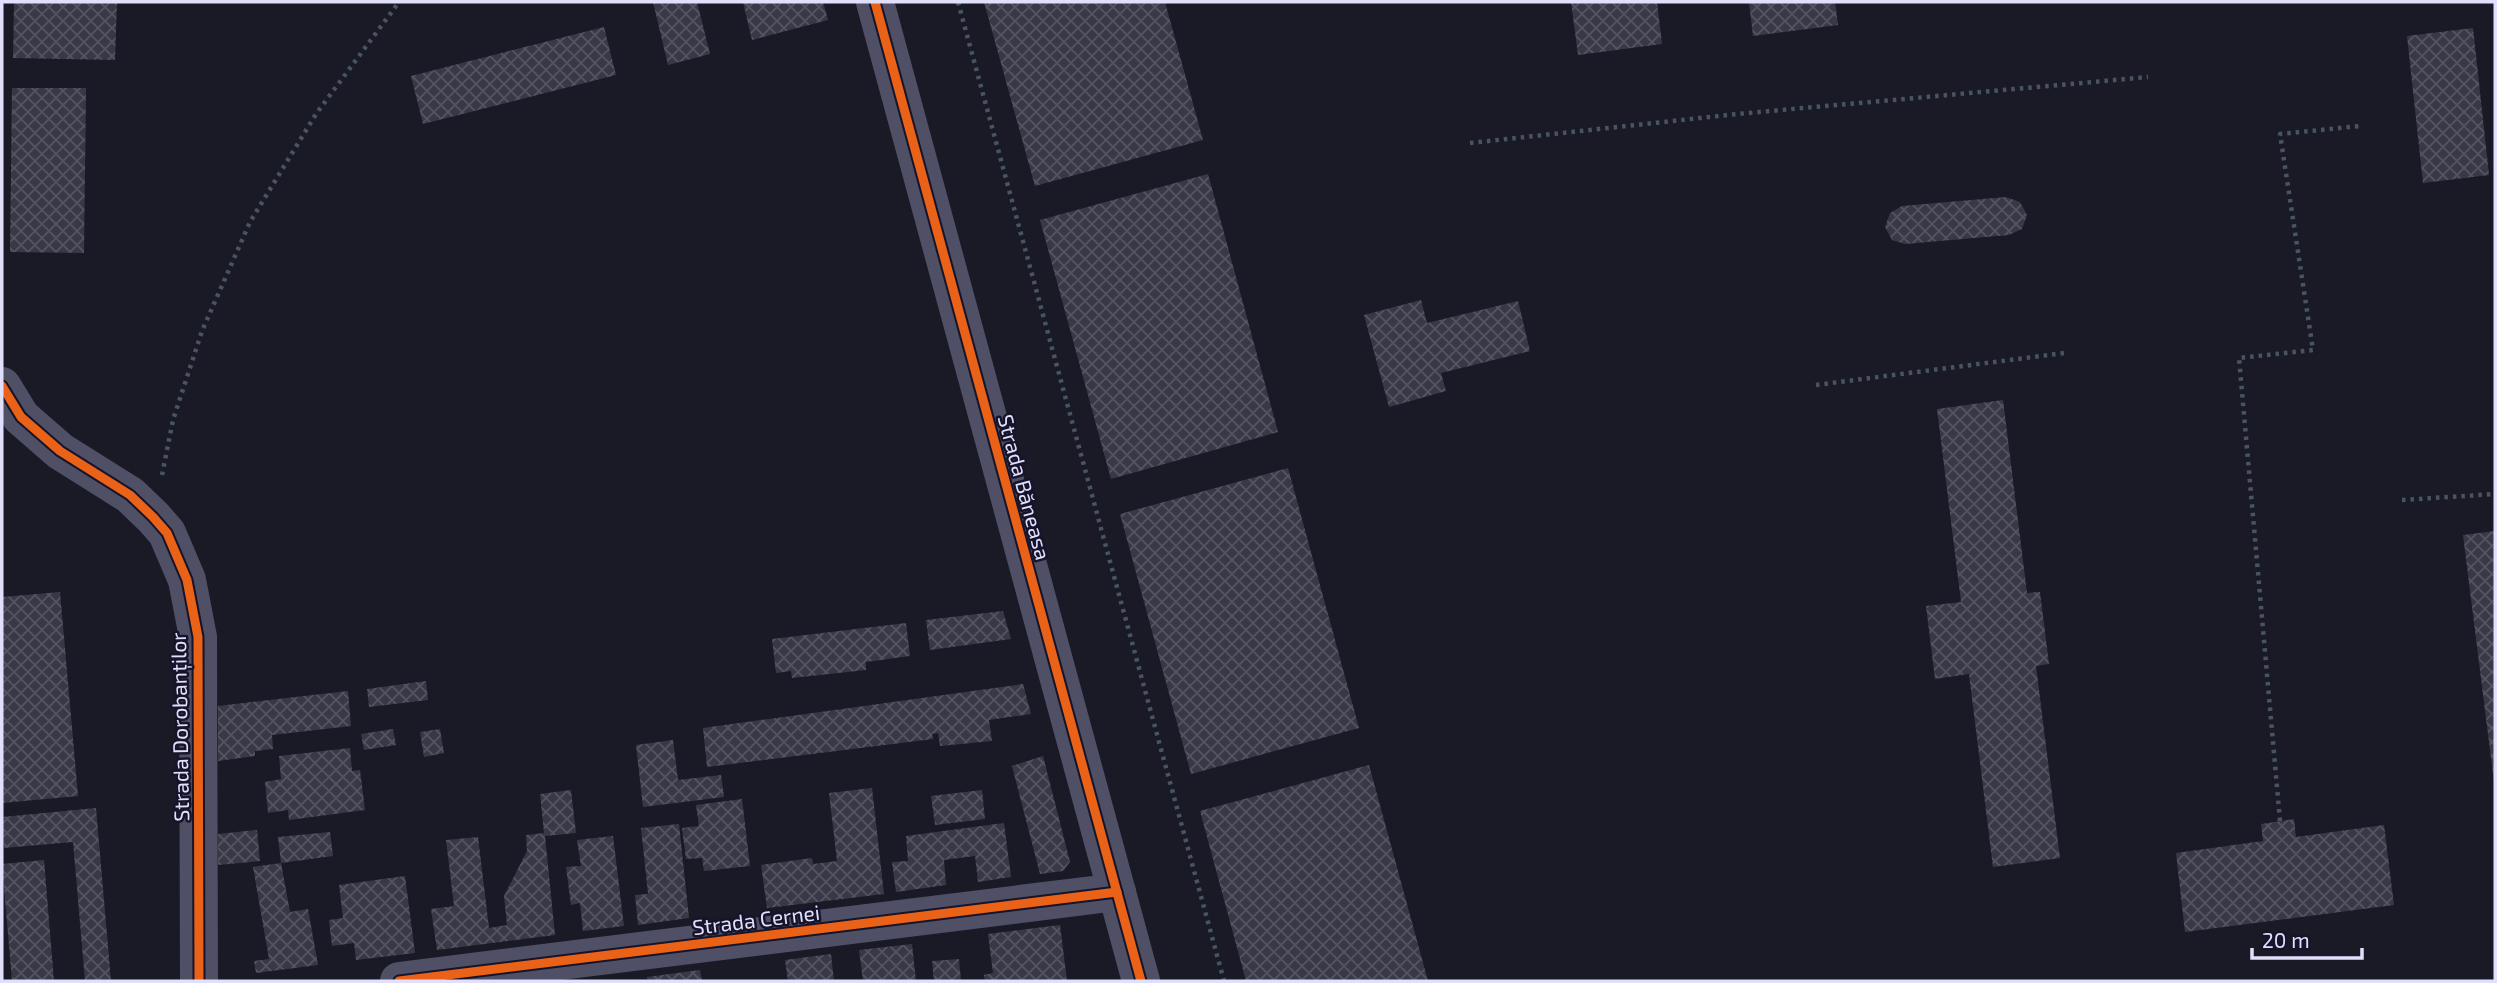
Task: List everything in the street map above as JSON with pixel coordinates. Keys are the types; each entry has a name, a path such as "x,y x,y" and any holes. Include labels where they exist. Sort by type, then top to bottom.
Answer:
{"street":[{"name":"Strada Băneasa","path":"875,2 1141,981"},
{"name":"Strada Dorobanților","path":"2,386 21,417 50,442 131,495 153,517 167,533 187,580 198,637 199,981"},
{"name":"Strada Cernei","path":"399,981 1117,892"}],"path":[{"path":"153,517 173,420 202,331 250,222 316,114 399,2"},
{"path":"958,2 1224,981"},
{"path":"1471,143 1737,114 2148,76"},
{"path":"2280,821 2239,358 2313,350 2280,134 2360,127"},
{"path":"1816,385 2064,353"},
{"path":"2402,500 2495,494"}],"building":[{"path":"14,2 117,2 115,60 13,58"},
{"path":"653,2 697,2 710,54 668,65"},
{"path":"743,2 823,2 828,20 752,40"},
{"path":"984,2 1165,2 1203,140 1035,186"},
{"path":"1571,2 1657,2 1662,44 1578,55"},
{"path":"1749,2 1835,2 1838,25 1753,36"},
{"path":"604,27 616,75 423,124 411,76"},
{"path":"2473,28 2489,175 2423,183 2407,36"},
{"path":"12,88 86,88 84,253 10,252"},
{"path":"1208,174 1278,432 1111,479 1040,220"},
{"path":"2006,197 2020,202 2027,215 2022,229 2009,235 1905,244 1892,240 1885,227 1890,213 1902,206"},
{"path":"1421,300 1427,323 1518,301 1530,351 1441,373 1446,391 1389,407 1364,315"},
{"path":"2003,400 2027,593 2040,592 2049,664 2036,666 2060,858 1993,867 1969,674 1935,679 1926,606 1961,602 1937,409"},
{"path":"1288,468 1359,728 1191,774 1120,514"},
{"path":"2495,531 2495,781 2494,782 2463,535"},
{"path":"60,592 78,796 2,803 2,597"},
{"path":"1003,611 1011,639 930,650 926,620"},
{"path":"906,623 910,656 866,662 866,670 792,678 791,671 776,673 772,639"},
{"path":"426,681 428,700 369,707 367,689"},
{"path":"1023,684 1031,714 989,720 992,741 940,746 938,733 932,734 933,739 707,767 703,728"},
{"path":"348,691 351,726 272,735 273,749 255,751 255,756 218,761 218,706"},
{"path":"393,729 396,745 364,750 361,734"},
{"path":"440,729 444,753 424,757 420,732"},
{"path":"673,740 678,780 721,775 724,797 643,807 636,745"},
{"path":"350,748 352,771 360,770 365,810 289,820 288,810 268,813 265,782 281,779 279,756"},
{"path":"1043,756 1070,862 1063,871 1040,874 1012,766"},
{"path":"1369,765 1428,981 1246,981 1200,811"},
{"path":"872,788 884,894 767,908 761,865 812,858 813,864 837,861 829,793"},
{"path":"571,790 576,833 545,836 555,935 437,950 431,909 454,906 446,840 478,837 489,928 507,925 504,896 527,851 526,835 544,833 540,794"},
{"path":"982,790 985,819 935,825 931,796"},
{"path":"742,799 750,866 704,871 702,858 686,859 682,828 699,826 696,805"},
{"path":"96,808 111,981 85,981 73,842 4,848 2,817"},
{"path":"2294,819 2296,837 2384,825 2394,905 2185,932 2176,853 2263,841 2261,824"},
{"path":"1004,823 1011,877 978,882 975,856 944,860 946,885 896,892 892,862 908,861 906,836"},
{"path":"679,824 689,918 638,925 635,895 648,894 641,828"},
{"path":"257,830 260,861 218,865 218,834"},
{"path":"330,832 333,856 281,863 278,837"},
{"path":"613,836 624,926 583,931 580,903 571,905 566,867 581,866 577,840"},
{"path":"44,860 54,981 12,981 2,864"},
{"path":"281,863 290,912 308,909 318,965 256,973 254,961 269,959 253,867"},
{"path":"405,876 415,953 356,960 354,943 332,946 329,920 343,918 339,885"},
{"path":"1060,925 1067,981 985,981 984,975 993,973 988,934"},
{"path":"912,944 916,981 863,981 859,950"},
{"path":"831,954 834,981 788,981 785,960"},
{"path":"959,959 961,981 934,981 932,961"},
{"path":"700,970 702,981 648,981 647,977"}],"cycle path":[{"path":"875,2 1141,981"},
{"path":"2,386 21,417 60,451 130,495 153,517 167,533 187,580 198,637 199,981"},
{"path":"399,981 1117,892"}]}
